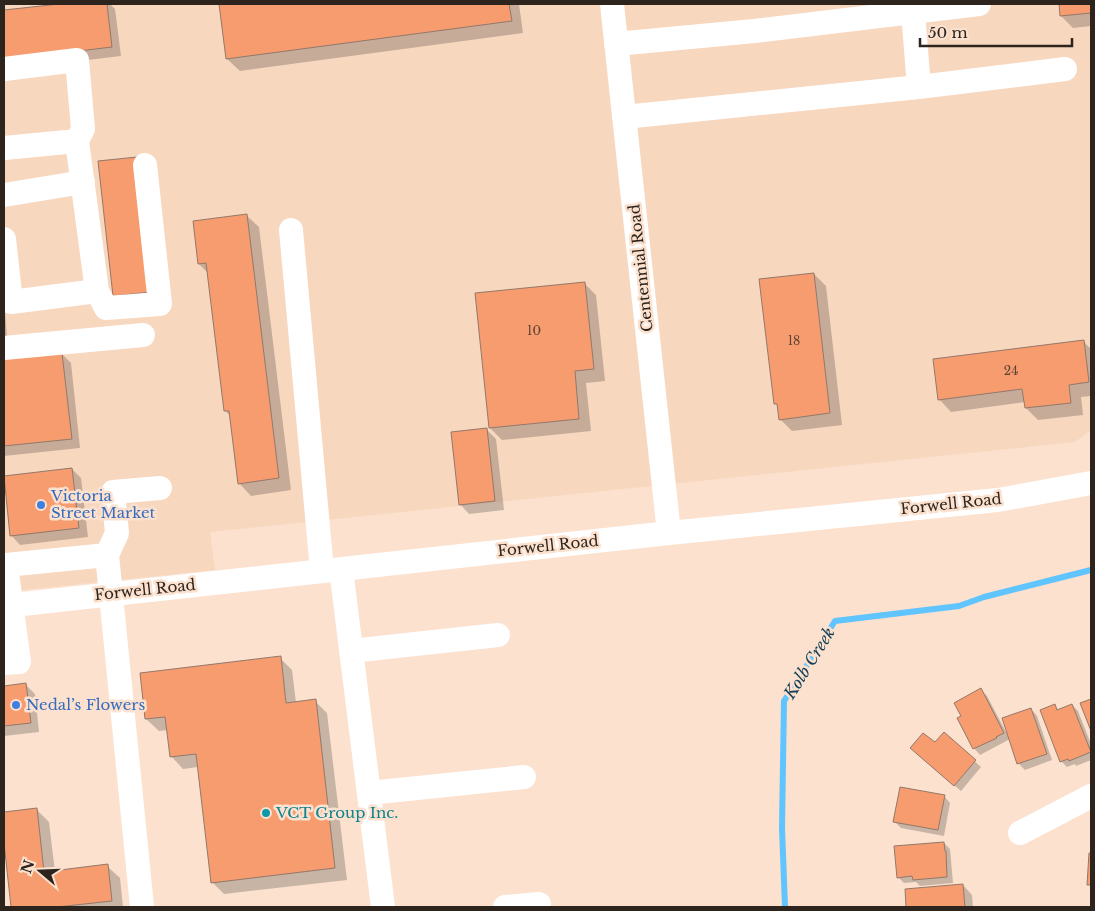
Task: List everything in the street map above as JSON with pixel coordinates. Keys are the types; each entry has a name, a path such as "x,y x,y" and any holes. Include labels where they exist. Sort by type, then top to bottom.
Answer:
{"street":[{"name":"Centennial Road","path":"612,4 669,533"},
{"path":"616,44 846,12 913,12 979,4"},
{"path":"913,12 919,87"},
{"path":"4,69 77,60 83,129 77,141 98,291 106,308 160,304 145,164"},
{"path":"624,117 919,87 1065,69"},
{"path":"4,148 77,141"},
{"path":"4,195 83,182"},
{"path":"291,230 331,570 352,651 383,907"},
{"path":"4,239 11,302 98,291"},
{"path":"4,348 143,335"},
{"name":"Forwell Road","path":"8,605 669,533 998,500 1091,483"},
{"path":"142,907 107,555 118,533 112,492 160,488"},
{"path":"4,663 19,662 8,605 5,565 107,555"},
{"path":"352,651 498,636"},
{"path":"369,794 524,777"},
{"path":"1020,833 1091,796"},
{"path":"504,907 539,904"}],"shaded area":[{"path":"4,4 1091,4 1091,430 1075,442 210,532 215,570 4,592"}],"building":[{"path":"59,4 107,4 112,47 4,60 4,10"},
{"path":"219,4 509,4 512,21 226,59"},
{"path":"1059,4 1091,4 1091,13 1060,16"},
{"path":"137,157 152,292 113,296 98,161"},
{"path":"247,214 279,478 238,484 229,411 224,411 206,263 198,264 193,221"},
{"path":"814,273 830,413 779,420 777,404 774,404 759,279"},
{"path":"585,282 594,369 575,371 579,419 489,428 475,293"},
{"path":"1084,340 1089,382 1069,385 1071,403 1025,408 1022,389 938,400 933,359"},
{"path":"62,353 72,439 4,446 4,359"},
{"path":"487,428 495,501 459,505 451,432"},
{"name":"Victoria Street Market","path":"72,468 79,528 10,536 4,476"},
{"name":"VCT Group Inc.","path":"281,656 286,703 316,699 335,868 211,883 196,754 170,757 165,717 145,719 140,673"},
{"name":"Nedal’s Flowers","path":"26,683 31,723 4,726 4,686"},
{"path":"981,688 1004,733 973,749 957,718 961,716 954,703"},
{"path":"1091,699 1091,731 1080,703"},
{"path":"1055,704 1057,710 1072,704 1091,752 1069,761 1068,759 1060,762 1040,710"},
{"path":"1031,708 1047,754 1017,764 1002,718"},
{"path":"944,732 976,760 954,786 910,748 923,733 935,742"},
{"path":"900,787 945,795 938,830 893,822"},
{"path":"37,808 44,872 108,864 112,901 57,907 11,907 4,843 4,812"},
{"path":"944,842 947,877 913,880 912,876 897,878 894,846"},
{"path":"1089,853 1091,853 1091,885 1087,885"},
{"path":"963,884 965,907 906,907 905,889"}],"waterway":[{"name":"Kolb Creek","path":"785,907 782,828 784,701 835,621 959,606 984,597 1091,570"}],"place":[{"name":"Victoria Street Market","path":"41,505"},
{"name":"Nedal’s Flowers","path":"16,705"},
{"name":"VCT Group Inc.","path":"266,813"}]}
